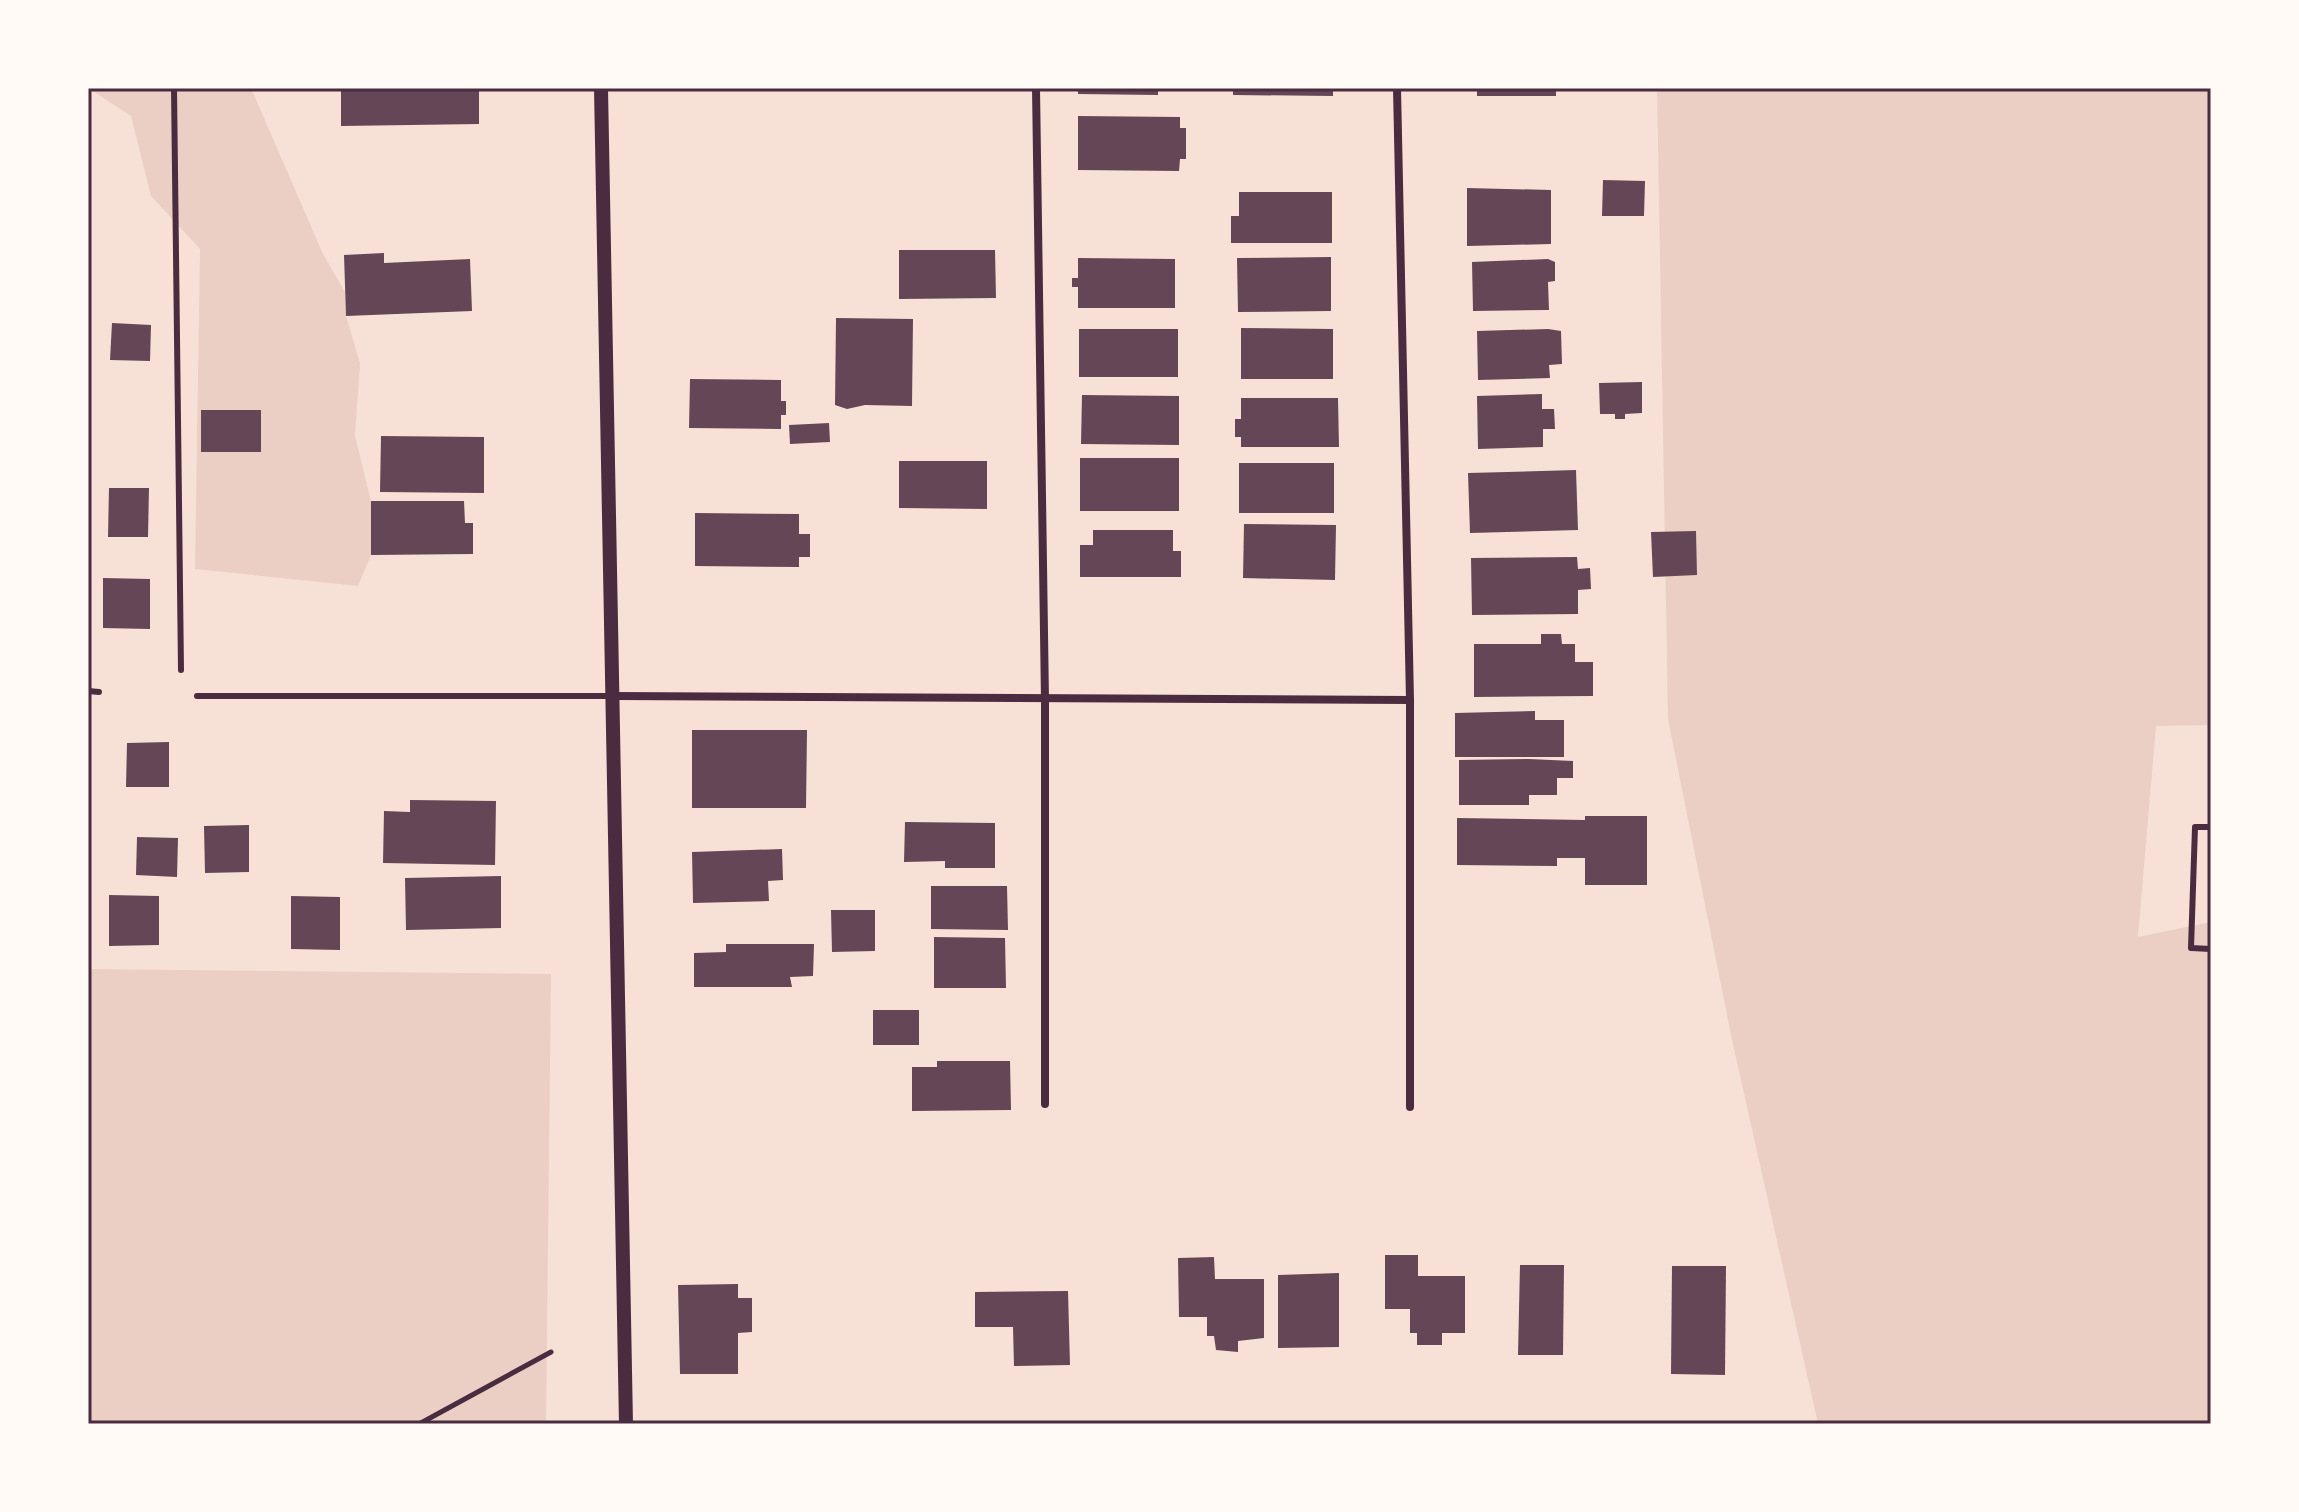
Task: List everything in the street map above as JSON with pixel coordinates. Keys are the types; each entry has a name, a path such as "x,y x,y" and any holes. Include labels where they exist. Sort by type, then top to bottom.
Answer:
{"street":[{"path":"601,88 626,1424"},
{"path":"1036,88 1045,700 1045,1104"},
{"path":"1397,88 1410,700 1410,1107"},
{"path":"611,696 1410,700"}],"lane":[{"path":"174,88 181,670"},
{"path":"88,691 99,692"},
{"path":"197,696 611,696"},
{"path":"2211,827 2195,827 2191,948 2211,949"}],"path":[{"path":"419,1424 551,1352"},
{"path":"439,1413 439,1424"}],"shaded area":[{"path":"88,88 251,88 323,254 345,292 346,316 360,363 355,436 371,501 371,555 358,586 195,569 200,249 151,196 131,116"},
{"path":"1657,88 2211,88 2211,725 2156,726 2138,937 2211,922 2211,1424 1818,1424 1732,1040 1668,719"},
{"path":"88,969 551,974 546,1424 88,1424"}],"building":[{"path":"341,88 479,88 479,124 341,126"},
{"path":"1078,88 1158,88 1158,95 1078,94"},
{"path":"1233,88 1333,88 1333,96 1233,95"},
{"path":"1477,88 1556,88 1556,96 1477,96"},
{"path":"1078,116 1180,117 1180,128 1186,128 1186,159 1180,159 1179,171 1078,170"},
{"path":"1603,180 1645,181 1644,216 1602,216"},
{"path":"1467,188 1551,190 1551,244 1467,246"},
{"path":"1239,192 1332,192 1332,243 1231,243 1231,216 1239,216"},
{"path":"899,250 995,250 996,298 899,299"},
{"path":"384,253 384,263 470,259 472,311 346,316 344,255"},
{"path":"1331,257 1331,311 1238,312 1237,258"},
{"path":"1078,258 1175,259 1175,308 1078,308 1078,287 1072,287 1072,278 1078,278"},
{"path":"1548,259 1555,262 1555,281 1548,282 1549,310 1473,311 1472,262"},
{"path":"836,318 913,319 912,406 865,405 847,409 835,405"},
{"path":"112,323 151,325 150,361 110,360"},
{"path":"1241,328 1333,329 1333,379 1241,379"},
{"path":"1079,329 1178,329 1178,377 1079,377"},
{"path":"1477,331 1561,331 1562,364 1549,365 1550,378 1478,380"},
{"path":"690,379 781,380 781,401 786,401 786,415 781,415 781,429 689,428"},
{"path":"1642,382 1642,413 1625,414 1625,419 1615,419 1615,414 1600,414 1599,383"},
{"path":"1542,394 1542,409 1554,409 1555,429 1543,429 1543,447 1478,449 1477,396"},
{"path":"1082,395 1179,396 1179,445 1081,444"},
{"path":"1241,398 1338,398 1339,447 1241,447 1241,437 1235,437 1235,419 1241,419"},
{"path":"201,410 261,410 261,452 201,452"},
{"path":"829,423 830,442 790,444 789,425"},
{"path":"381,436 484,437 484,493 380,492"},
{"path":"1080,458 1179,458 1179,511 1080,511"},
{"path":"899,461 987,461 987,509 899,508"},
{"path":"1239,463 1334,463 1334,513 1239,513"},
{"path":"1576,470 1578,530 1470,533 1468,473"},
{"path":"109,488 149,488 148,537 108,537"},
{"path":"371,501 464,501 465,523 473,523 473,554 371,555"},
{"path":"695,513 799,514 799,534 810,534 810,557 799,557 799,567 695,566"},
{"path":"1244,524 1336,525 1335,580 1243,578"},
{"path":"1093,530 1173,530 1173,551 1181,551 1181,577 1080,577 1080,545 1093,545"},
{"path":"1696,531 1697,575 1653,577 1651,532"},
{"path":"1577,557 1578,569 1590,568 1591,589 1578,590 1578,614 1472,615 1471,558"},
{"path":"103,578 150,579 150,629 103,628"},
{"path":"1541,634 1561,634 1562,644 1575,644 1575,662 1593,662 1593,696 1474,697 1474,644 1541,644"},
{"path":"1535,711 1535,720 1564,720 1564,757 1455,757 1455,713"},
{"path":"692,730 807,730 806,808 692,808"},
{"path":"169,742 169,787 126,787 127,743"},
{"path":"1459,760 1573,761 1573,778 1557,778 1557,795 1529,795 1529,805 1459,805"},
{"path":"410,800 496,801 495,865 383,863 384,811 410,812"},
{"path":"1585,816 1647,816 1647,885 1585,885 1585,858 1557,858 1557,866 1457,865 1457,818 1585,820"},
{"path":"905,822 995,823 995,868 945,868 945,861 904,862"},
{"path":"249,825 249,872 205,873 204,826"},
{"path":"137,837 178,838 177,877 136,875"},
{"path":"782,849 783,880 768,881 769,901 693,903 692,852"},
{"path":"501,876 501,928 406,930 405,878"},
{"path":"931,886 1007,886 1008,930 931,929"},
{"path":"109,895 159,896 159,945 109,946"},
{"path":"291,896 340,897 340,950 291,949"},
{"path":"831,910 875,910 875,951 832,952"},
{"path":"934,937 1005,938 1006,988 934,988"},
{"path":"726,944 814,944 813,976 790,977 792,987 694,987 694,953 726,952"},
{"path":"873,1010 919,1010 919,1045 873,1045"},
{"path":"937,1061 1010,1061 1011,1110 912,1111 912,1067 937,1067"},
{"path":"1385,1255 1418,1255 1418,1276 1465,1276 1465,1333 1442,1333 1442,1345 1417,1345 1417,1333 1410,1333 1410,1309 1385,1309"},
{"path":"1214,1257 1215,1279 1264,1279 1264,1338 1238,1341 1238,1352 1216,1350 1214,1336 1207,1336 1207,1317 1179,1317 1178,1258"},
{"path":"1520,1265 1564,1265 1563,1355 1518,1355"},
{"path":"1672,1266 1726,1266 1725,1375 1671,1374"},
{"path":"1339,1273 1339,1347 1278,1348 1278,1275"},
{"path":"738,1284 738,1298 752,1298 752,1332 738,1333 738,1374 680,1374 678,1285"},
{"path":"1068,1291 1070,1365 1014,1366 1013,1327 975,1327 975,1292"}]}
